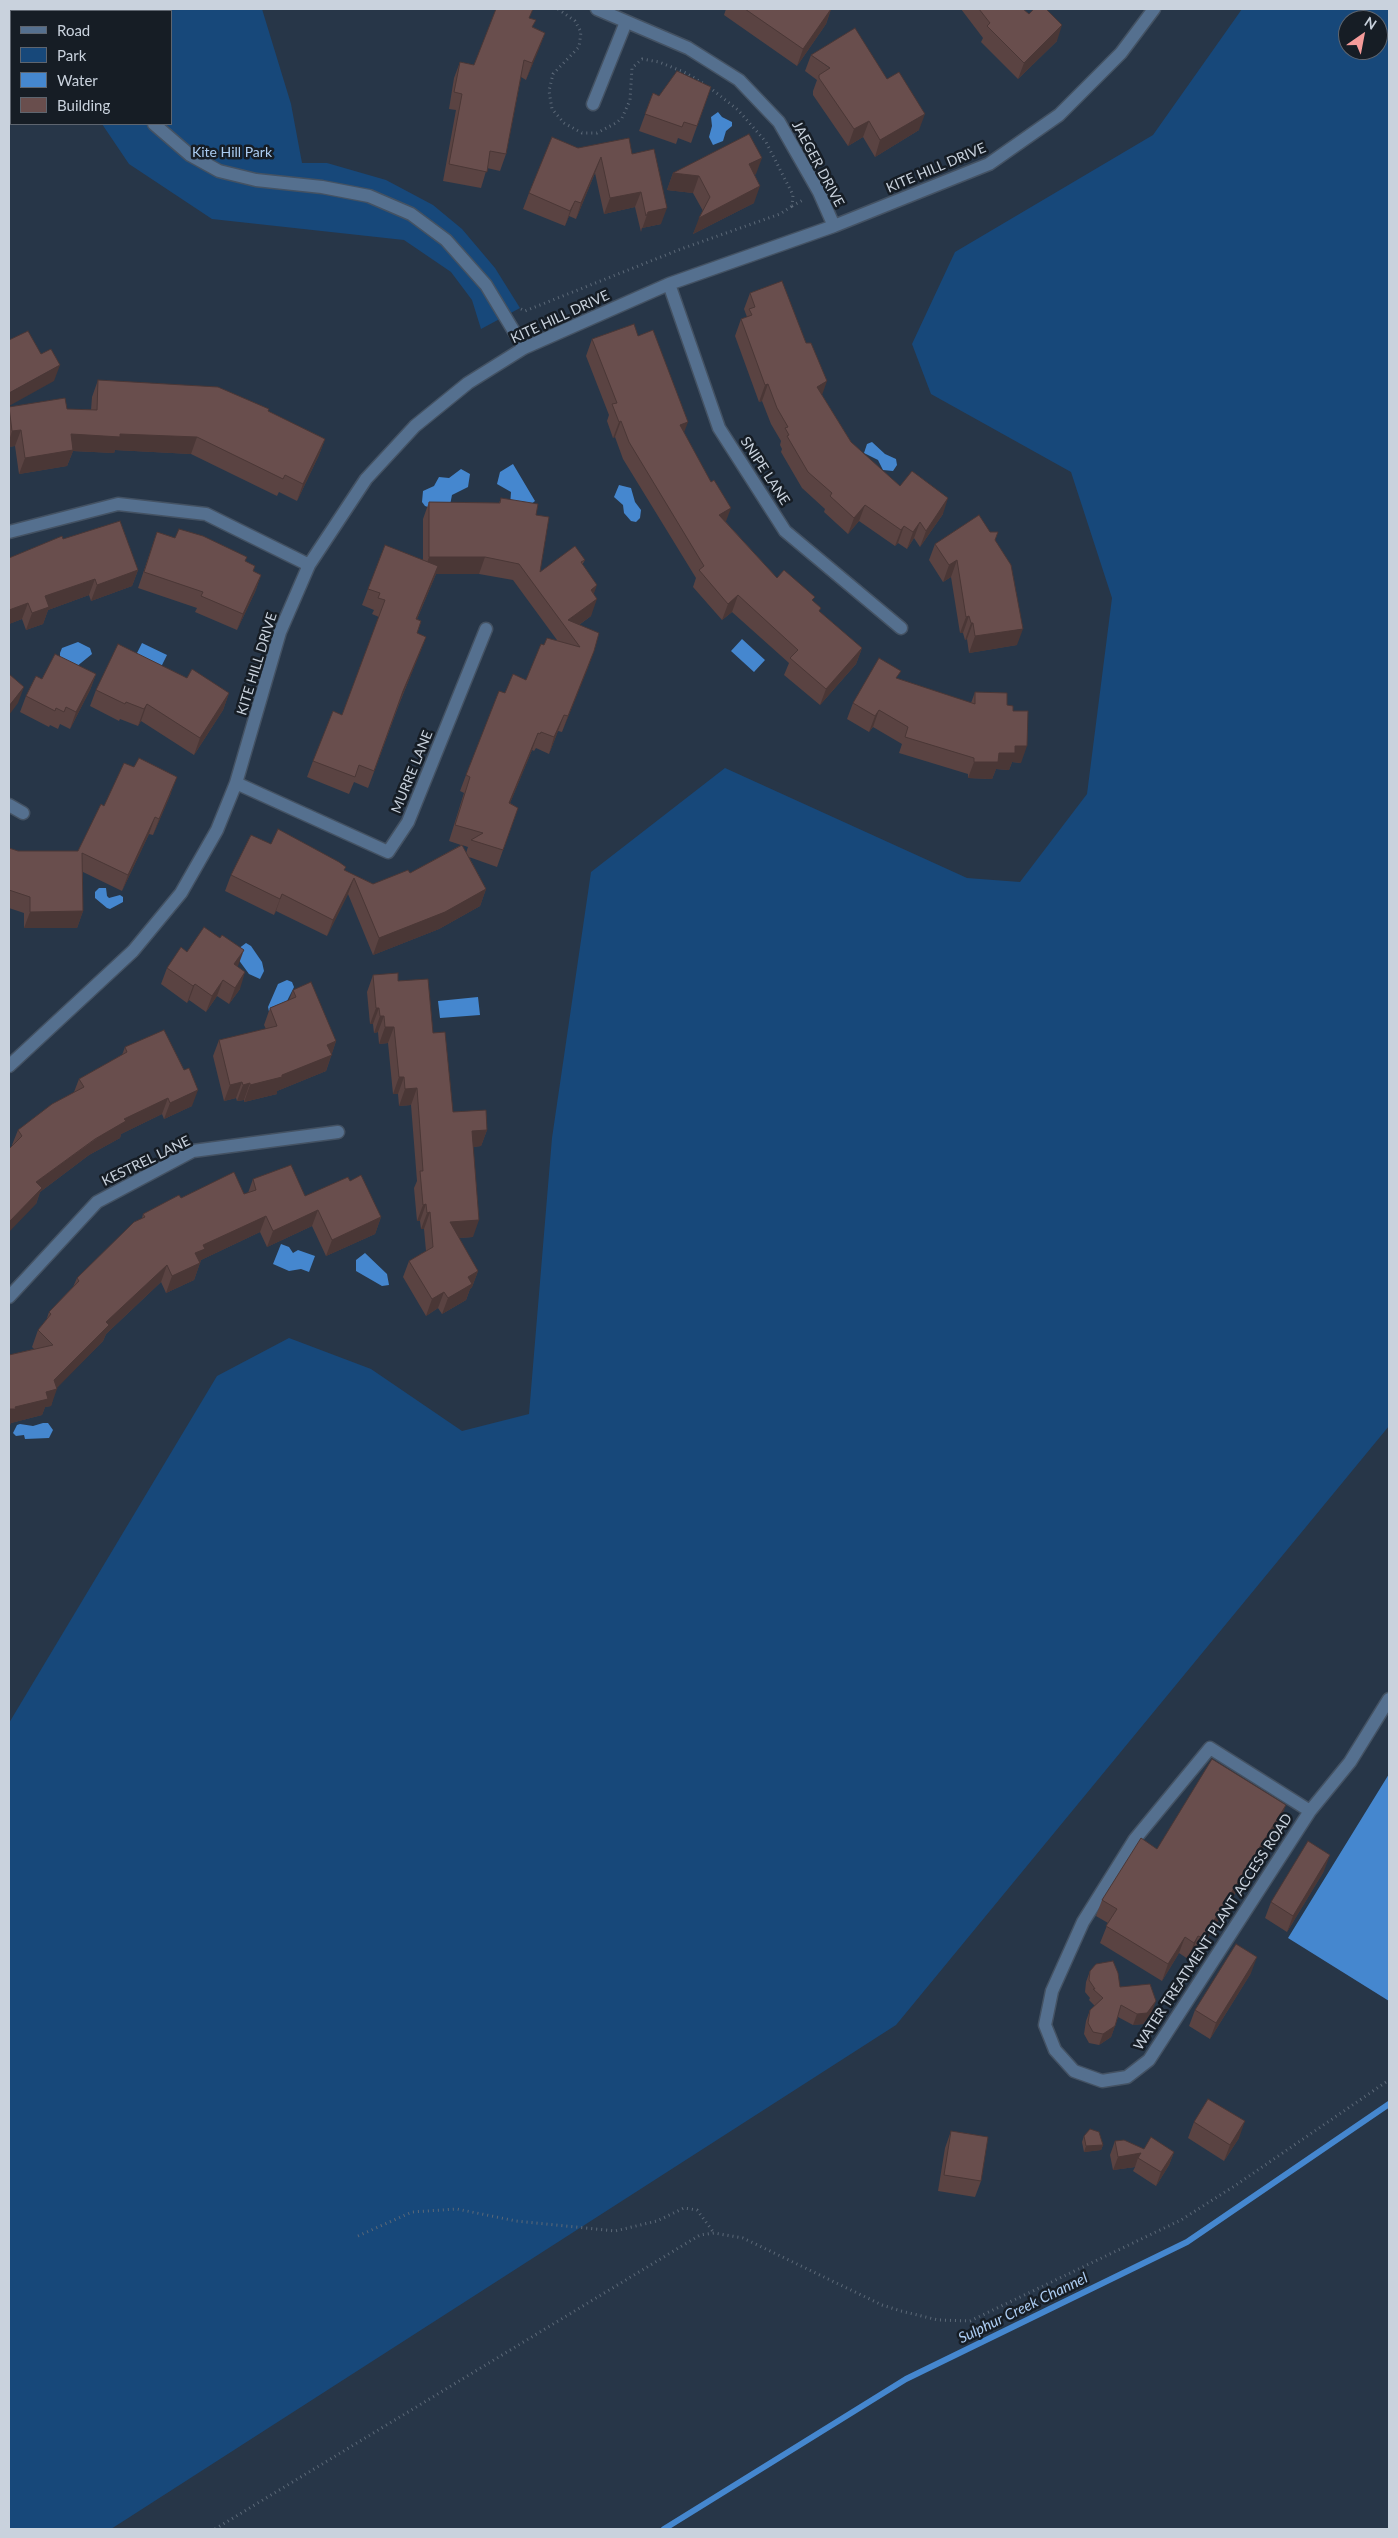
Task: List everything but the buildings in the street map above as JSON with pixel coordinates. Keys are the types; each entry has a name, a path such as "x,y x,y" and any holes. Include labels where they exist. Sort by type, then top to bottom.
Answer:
{"street":[{"name":"JAEGER DRIVE","path":"597,9 688,48 739,80 779,122 819,192 834,226"},
{"name":"KITE HILL DRIVE","path":"9,1066 133,951 181,893 217,830 236,783 280,632 309,565 366,479 415,426 468,384 524,348 669,284 834,226 989,164 1059,115 1121,53 1154,9"},
{"path":"593,104 626,22"},
{"path":"155,125 190,155 219,171 256,180 322,187 370,196 411,214 446,240 486,285 524,348"},
{"name":"SNIPE LANE","path":"669,284 719,428 786,531 902,628"},
{"path":"9,532 118,504 206,514 309,565"},
{"name":"MURRE LANE","path":"236,783 388,852 408,822 486,629"},
{"path":"9,805 23,813"},
{"name":"KESTREL LANE","path":"9,1297 97,1202 193,1151 338,1132"},
{"name":"WATER TREATMENT PLANT ACCESS ROAD","path":"1310,1811 1210,1748 1135,1839 1083,1922 1052,1991 1045,2025 1055,2050 1074,2071 1102,2081 1127,2077 1149,2060 1310,1811 1350,1762 1389,1700"}],"path":[{"path":"558,9 575,21 581,32 579,47 553,74 549,91 552,109 564,124 582,133 597,133 616,123 622,118 630,100 632,68 642,59 651,59 686,73 721,95 738,110 766,142 793,194 792,206"},
{"path":"504,314 516,307 525,311 681,249 780,214 819,192"},
{"path":"215,2529 688,2240 700,2235 714,2233 743,2238 874,2301 901,2311 938,2320 970,2321 1181,2220 1236,2186 1389,2080"},
{"path":"358,2236 412,2212 457,2209 516,2221 615,2232 657,2221 684,2208 697,2210 714,2233"}],"green space":[{"name":"Kite Hill Park","path":"262,9 291,104 302,163 327,163 386,180 433,205 462,229 495,268 520,308 481,329 472,300 451,272 404,240 212,219 129,164 103,125 172,125 172,10 22,10"},
{"path":"1242,9 1389,9 1389,1426 896,2025 111,2529 9,2529 9,1723 217,1376 289,1338 371,1369 462,1431 529,1414 552,1138 591,872 725,768 967,878 1020,882 1087,794 1112,598 1071,472 931,394 912,344 955,252 1153,135"}],"water":[{"path":"718,112 722,117 732,122 732,126 726,131 723,141 713,145 709,137 712,126 711,117"},
{"path":"872,442 885,454 896,459 897,465 893,471 883,470 878,460 864,453 867,444"},
{"path":"513,464 535,501 525,509 510,506 511,492 497,484 500,472"},
{"path":"461,469 470,474 468,487 452,495 450,505 431,508 425,506 422,502 423,491 434,486 439,477 449,478"},
{"path":"619,485 631,488 635,502 641,510 640,518 636,522 631,521 624,513 623,505 614,497"},
{"path":"742,639 765,660 754,672 731,651"},
{"path":"78,642 90,648 92,654 76,667 60,658 60,653 62,648"},
{"path":"142,643 167,655 160,669 135,657"},
{"path":"99,888 106,888 109,898 120,895 123,897 123,902 110,909 107,908 95,898 95,892"},
{"path":"246,943 251,946 262,962 264,971 260,979 249,974 238,959 238,949"},
{"path":"287,980 292,982 294,987 285,1005 270,1016 268,1007 278,984"},
{"path":"478,997 480,1015 440,1018 438,1001"},
{"path":"281,1244 289,1247 293,1253 298,1250 315,1256 309,1272 301,1269 289,1271 273,1264"},
{"path":"365,1253 387,1274 389,1285 382,1286 356,1271 356,1260"},
{"path":"48,1423 53,1430 49,1438 25,1439 24,1435 16,1436 13,1433 17,1425 20,1424 33,1426"},
{"path":"1389,1774 1389,2001 1288,1938"}],"waterway":[{"name":"Sulphur Creek Channel","path":"664,2529 906,2379 1187,2242 1389,2104"}]}
